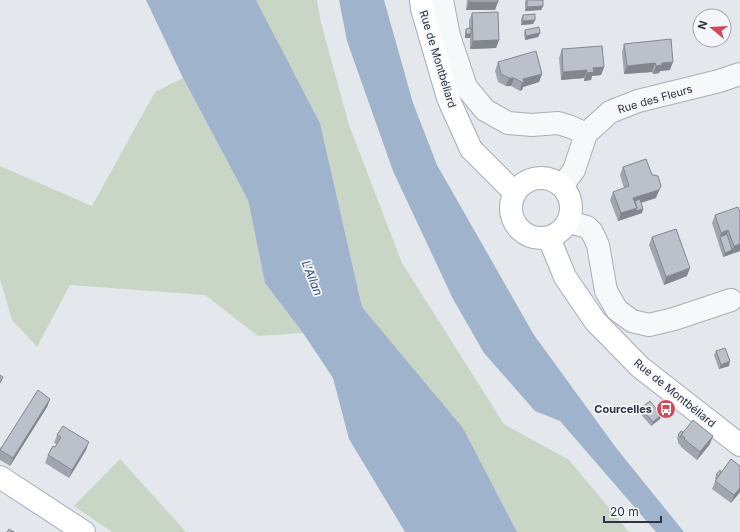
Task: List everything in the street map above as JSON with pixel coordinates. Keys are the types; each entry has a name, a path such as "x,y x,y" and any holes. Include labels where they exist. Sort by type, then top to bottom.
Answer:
{"main road":[{"name":"Rue de Montbéliard","path":"421,0 422,9 448,98 471,149 515,193"},
{"path":"542,178 553,180 562,186 572,203 572,212 569,222 561,232 549,238 539,239 520,231 514,223 511,213 511,202 515,193 522,184 532,179 542,178"},
{"name":"Rue de Montbéliard","path":"549,238 565,277 595,321 640,367 740,445"},
{"path":"0,478 84,532"}],"street":[{"path":"442,0 449,36 466,87 485,110 508,123 532,125 558,123 586,134"},
{"name":"Rue des Fleurs","path":"562,186 574,170 586,134 610,112 638,101 719,81 740,74"},
{"path":"569,222 587,227 592,232 598,244 606,291 617,310 632,321 649,325 674,319 731,300"}],"green space":[{"path":"256,0 317,0 321,23 349,125 402,263 504,424 569,460 629,532 517,532 463,428 362,307 320,123"},
{"path":"183,78 248,200 265,283 303,333 258,336 205,295 70,285 37,347 12,320 0,279 0,166 92,206 155,92"},
{"path":"120,459 186,532 112,532 74,506"}],"water":[{"name":"L'Allan","path":"146,0 256,0 320,123 362,307 463,428 517,532 405,532 349,439 333,378 303,333 265,283 248,200 183,78"},
{"path":"339,0 384,0 413,103 437,165 534,335 617,449 684,532 656,532 560,421 535,411 484,353 453,299 393,171 347,41"}],"building":[{"path":"469,0 498,0 498,2 469,2"},
{"path":"527,0 543,0 543,6 527,7"},
{"path":"498,12 499,40 473,41 472,13"},
{"path":"535,14 535,20 523,21 523,15"},
{"path":"539,27 540,33 526,36 525,30"},
{"path":"471,28 471,34 466,34 466,29"},
{"path":"671,39 673,62 662,63 662,65 656,66 655,63 627,66 624,44"},
{"path":"602,46 604,67 593,68 594,72 587,73 587,70 563,72 562,49"},
{"path":"536,51 542,74 523,79 523,83 514,78 509,78 501,74 498,62"},
{"path":"646,159 652,175 658,176 661,186 659,190 633,198 637,208 621,213 613,192 629,186 623,167"},
{"path":"640,199 643,209 635,211 637,208 635,201"},
{"path":"738,207 740,212 740,244 734,246 728,230 721,233 715,215"},
{"path":"676,229 690,268 666,277 652,237"},
{"path":"727,234 732,250 725,253 720,237"},
{"path":"725,348 730,361 721,365 716,351"},
{"path":"0,375 3,377 0,383"},
{"path":"38,390 50,399 13,458 0,450"},
{"path":"650,401 661,415 653,422 641,408"},
{"path":"693,420 713,436 700,452 681,435"},
{"path":"63,426 89,442 72,470 48,455 53,446 55,447 61,437 57,435"},
{"path":"681,431 683,432 680,437 678,435"},
{"path":"731,459 740,466 740,488 734,495 715,481"},
{"path":"720,470 721,472 718,476 716,475"},
{"path":"9,529 14,532 7,532"}],"place":[{"name":"Courcelles","path":"666,409"}]}
